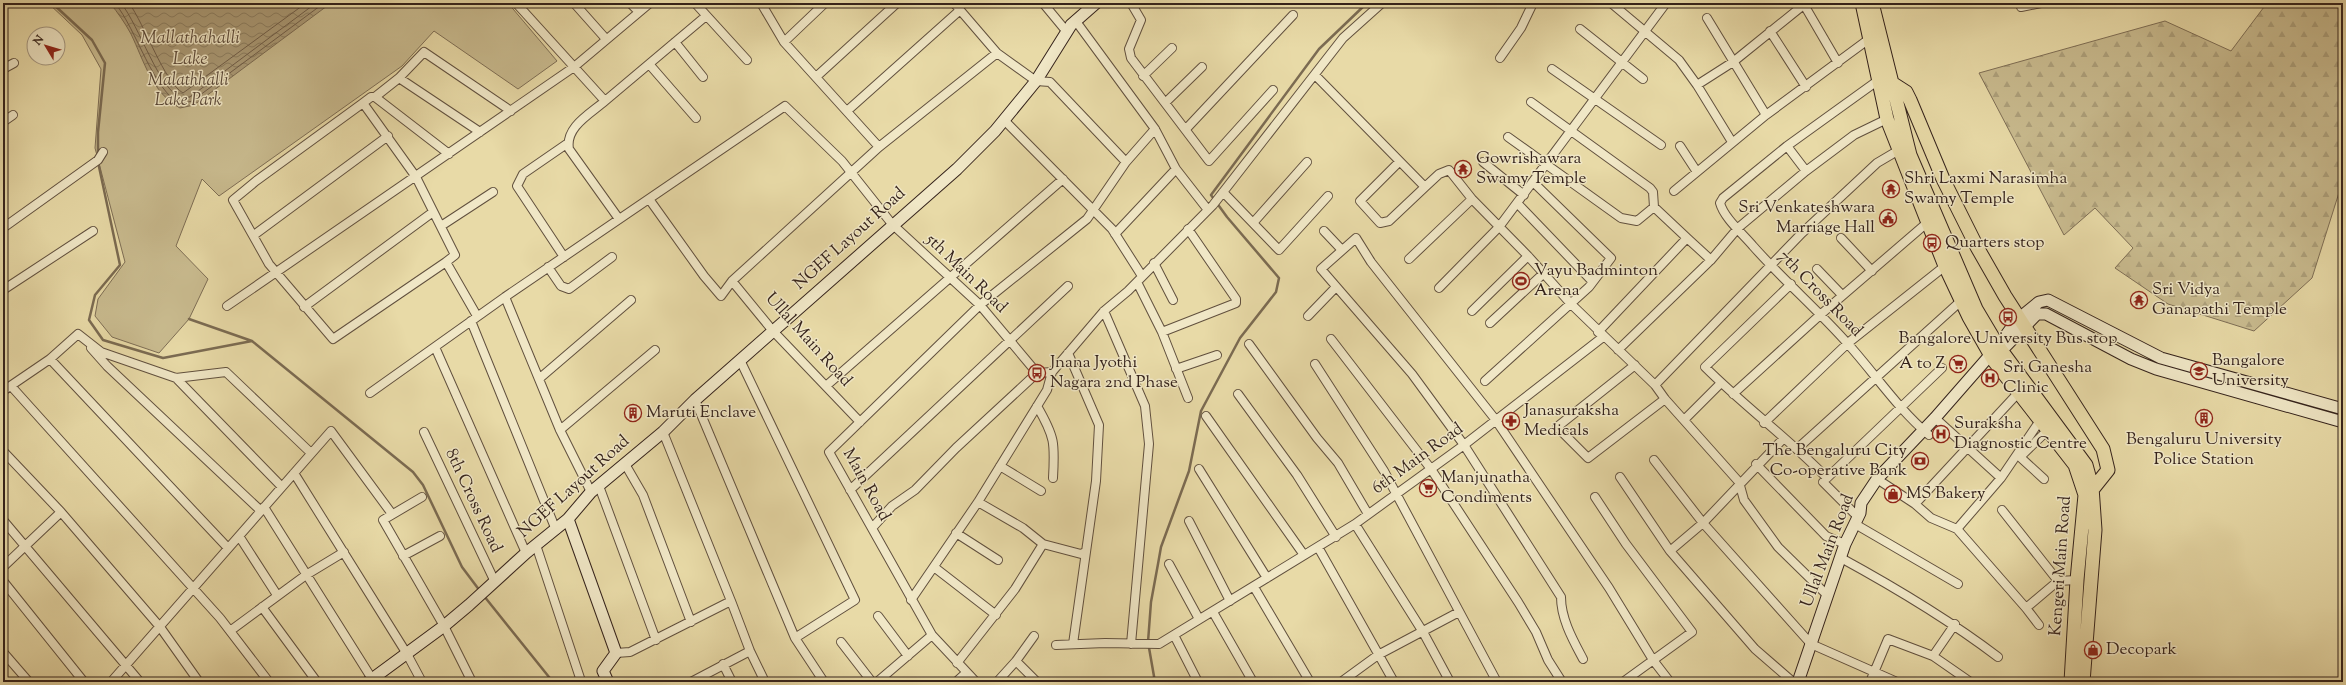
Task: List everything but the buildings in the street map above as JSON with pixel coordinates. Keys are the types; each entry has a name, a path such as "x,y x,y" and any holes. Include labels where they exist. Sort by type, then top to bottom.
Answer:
{"main road":[{"name":"Kengeri Main Road","path":"1862,3 1870,39 1884,83 1898,114 1910,155 1996,353 2019,392 2075,465 2088,490 2077,580 2071,682"},
{"name":"Kengeri Main Road","path":"1872,3 1884,83 1887,119 1945,266 1969,317 2086,465 2088,490 2095,530 2083,682"},
{"path":"1884,83 1906,92 1943,179 1977,247 2103,450 2108,470 2088,490"}],"street":[{"path":"516,3 605,101"},
{"path":"574,3 606,40"},
{"path":"630,3 639,12"},
{"path":"227,306 574,67 650,3"},
{"path":"695,3 747,60"},
{"path":"761,3 784,42 879,147"},
{"path":"784,42 826,3"},
{"path":"816,77 897,3"},
{"path":"954,3 959,11 997,53 1036,81 1050,82 1126,162"},
{"path":"1043,3 1067,32"},
{"name":"NGEF Layout Road","path":"371,681 444,626 496,582 526,553 556,530 595,489 663,432 695,400 957,168 1004,120 1036,81 1075,20 1096,3"},
{"path":"1131,3 1141,20 1130,49 1130,58 1209,160 1273,90"},
{"path":"976,682 932,635 911,600 978,502 1047,390 1052,372 1104,311 1139,279 1210,208 1343,38 1382,3"},
{"path":"1500,58 1521,28 1532,6 1541,3"},
{"path":"1612,3 1678,60 1697,85 1732,142"},
{"path":"1439,288 1499,227 1647,32 1666,3"},
{"path":"2021,7 2041,3"},
{"path":"1697,85 1733,62 1804,4 1838,63"},
{"path":"847,112 959,11"},
{"path":"1186,129 1293,15"},
{"path":"619,219 569,149 568,143 574,128 706,16"},
{"path":"1707,18 1766,114"},
{"path":"1075,20 1155,129 1176,169 1210,208"},
{"path":"1580,29 1643,79"},
{"path":"1770,31 1806,87"},
{"path":"1674,191 1766,114 1806,87 1870,39"},
{"path":"675,42 703,76"},
{"path":"1143,76 1172,48"},
{"path":"363,103 416,177 455,255 333,339 276,273 233,200 256,181 371,97 375,97 399,78 424,52 511,111"},
{"path":"370,393 505,296 649,199 704,276 721,296 732,281 879,147 997,53"},
{"path":"3,69 14,62"},
{"path":"649,64 696,118"},
{"path":"1165,103 1202,67"},
{"path":"1552,69 1661,145"},
{"path":"1315,75 1425,187"},
{"path":"399,78 480,132"},
{"name":"7th Cross Road","path":"1884,83 1787,146 1723,198 1720,203 1721,207 1771,266 1791,284 1848,344 1902,408 1926,433"},
{"path":"375,97 449,154"},
{"path":"1531,102 1570,132 1650,188 1653,192 1654,207 1711,260"},
{"name":"5th Main Road","path":"649,199 785,106 842,161 892,224 980,305 1037,373"},
{"path":"3,122 13,115"},
{"path":"1618,350 1711,260 1738,228 1806,171 1854,135 1887,119"},
{"path":"1004,120 1094,210 1115,234 1139,279 1188,398"},
{"path":"860,422 980,305 1087,219 1126,162 1155,129"},
{"path":"254,235 388,136"},
{"path":"1508,136 1628,221 1637,221 1654,207"},
{"path":"564,257 517,186 523,174 568,143"},
{"path":"1680,146 1697,172"},
{"path":"1787,146 1806,171"},
{"path":"1656,385 1802,233 1877,163 1899,150"},
{"path":"3,228 98,160 103,152"},
{"path":"1253,223 1307,162"},
{"path":"1399,162 1360,200 1380,222 1389,221 1439,174 1449,170 1472,199 1528,256 1571,304 1656,385 1665,399 1685,419 1739,482 1744,500 1778,548 1827,595"},
{"path":"1484,162 1524,195"},
{"path":"1115,234 1176,169"},
{"path":"826,386 1063,179"},
{"path":"1485,381 1589,287 1592,281 1612,258 1533,182"},
{"path":"441,226 493,192"},
{"path":"1221,194 1253,223 1279,250 1328,196"},
{"path":"1409,259 1472,199"},
{"path":"1517,203 1592,281"},
{"path":"304,307 433,212"},
{"path":"1733,394 1842,295 1928,222"},
{"path":"1162,332 1236,303 1236,299 1188,229"},
{"path":"3,290 93,231"},
{"path":"1324,231 1341,249"},
{"path":"1583,659 1571,636 1561,606 1561,596 1464,445 1412,374 1321,269 1341,249 1356,238 1371,262 1494,419 1610,588 1653,660 1670,682"},
{"name":"6th Main Road","path":"1056,645 1159,644 1213,612 1304,554 1336,537 1464,445 1494,419 1601,334 1687,238"},
{"path":"1841,238 1872,271"},
{"path":"1472,312 1528,256"},
{"path":"548,267 561,286 569,289 612,257"},
{"path":"446,262 474,319 556,530"},
{"path":"1154,264 1173,300"},
{"path":"1764,423 1848,344 1945,266"},
{"path":"1818,269 1842,295"},
{"path":"1490,323 1544,273"},
{"name":"Ullal Main Road","path":"732,281 773,331 860,422"},
{"path":"1791,284 1705,367 1764,423 1783,439 1798,448 1826,478 1902,408 1942,368"},
{"path":"850,490 1068,286"},
{"path":"1308,316 1336,288"},
{"path":"505,296 540,378 560,430 595,489 656,640"},
{"path":"540,378 631,300"},
{"path":"1798,448 1962,300"},
{"path":"2022,321 2039,302 2048,300 2090,323 2161,358 2343,409"},
{"path":"1104,311 1144,406 1149,444 1131,644"},
{"path":"2022,321 2037,314 2046,314 2131,359 2156,369 2343,422"},
{"name":"Ullal Main Road","path":"1798,682 1845,544 1858,518 1867,507 1880,481 1938,420 2022,321"},
{"path":"2084,334 2090,323"},
{"path":"3,391 50,358 78,334"},
{"path":"78,334 101,352 176,378 226,372 311,453"},
{"path":"78,334 107,366 263,509 306,575 371,681"},
{"path":"1331,339 1431,469 1518,602 1536,632 1548,660 1562,682"},
{"path":"1249,344 1317,438 1338,463 1368,514"},
{"path":"435,347 526,553"},
{"path":"560,430 655,350"},
{"path":"1068,353 1099,425 1096,481 1073,644"},
{"path":"1176,369 1217,355"},
{"path":"50,358 228,548"},
{"path":"740,360 855,600 795,638"},
{"path":"1315,364 1357,427 1396,493 1497,682"},
{"path":"1635,365 1557,427 1588,458 1665,399"},
{"path":"873,528 892,506 915,490 956,448 1037,373 1052,372"},
{"path":"176,378 282,487"},
{"path":"1685,419 1721,383"},
{"path":"11,386 193,588 230,631 269,682"},
{"path":"2266,400 2268,388"},
{"path":"1915,504 2019,392"},
{"path":"1238,394 1297,475 1336,537"},
{"path":"695,400 795,638 824,682"},
{"path":"1037,406 1051,432 1055,445 1053,478"},
{"path":"1206,416 1304,554"},
{"path":"1938,420 2001,478"},
{"name":"Main Road","path":"860,422 829,452 873,528 911,600"},
{"path":"1957,529 2045,424"},
{"path":"2044,479 2020,457 2045,424"},
{"path":"111,682 331,431 392,514"},
{"name":"8th Cross Road","path":"424,432 496,582"},
{"path":"663,432 750,651 765,682"},
{"path":"1670,551 1703,523 1756,464 1783,439"},
{"path":"3,451 61,512 160,627 199,682"},
{"path":"1654,460 1703,523 1811,644 1897,682"},
{"path":"625,464 642,495 691,622"},
{"path":"1756,464 1826,536 1845,544"},
{"path":"1000,466 1041,491"},
{"path":"1199,469 1267,578"},
{"path":"294,473 407,654 422,682"},
{"path":"1620,477 1670,551 1755,649 1793,682"},
{"path":"1880,481 1915,504 1931,518 1957,529 2039,625"},
{"path":"1823,482 1858,518 1958,584"},
{"path":"422,496 383,520 444,626 472,682"},
{"path":"1596,496 1626,544 1692,632 1623,682"},
{"path":"978,502 1023,528 1043,544 1081,554 1085,552"},
{"path":"2002,510 2058,580"},
{"path":"3,567 61,512"},
{"path":"568,519 616,653"},
{"path":"3,520 127,664 140,682"},
{"path":"1189,521 1230,601"},
{"path":"1355,524 1423,632 1450,682"},
{"path":"956,533 998,560"},
{"path":"239,536 277,595"},
{"path":"403,556 440,536"},
{"path":"957,663 996,615 1043,544"},
{"path":"536,545 581,680"},
{"path":"1318,547 1394,682"},
{"path":"230,631 277,595 344,552"},
{"path":"1841,558 1955,624 1998,657"},
{"path":"1169,564 1199,620"},
{"path":"934,567 996,615"},
{"path":"2026,608 2058,580 2077,580"},
{"path":"3,581 84,682"},
{"path":"1254,586 1310,682"},
{"path":"616,653 630,652 731,601"},
{"path":"262,607 317,682"},
{"path":"1213,612 1253,682"},
{"path":"1341,682 1378,655 1459,612"},
{"path":"878,616 908,656"},
{"path":"1933,656 1955,624"},
{"path":"877,682 932,635"},
{"path":"1174,635 1198,682"},
{"path":"997,682 1016,662 1034,636"},
{"path":"1870,682 1888,640 1933,656 1969,681"},
{"path":"841,642 872,682"},
{"path":"691,682 750,651"},
{"path":"3,652 29,682"},
{"path":"608,682 603,671 616,653"},
{"path":"1016,662 1037,682"},
{"path":"723,664 732,682"},
{"path":"956,682 966,673"}],"green space":[{"name":"Malathhalli Lake Park","path":"48,3 508,3 557,61 518,89 434,31 402,66 219,196 202,179 176,246 208,279 189,319 159,353 112,337 95,316 98,299 125,262 95,148 101,69 82,35"},
{"path":"2267,3 2343,3 2343,180 2312,278 2254,331 2168,304 2115,268 2133,248 2095,208 2064,235 1979,73 2165,21 2231,51"}],"water":[{"name":"Mallathahalli Lake","path":"110,3 331,3 194,105 180,108 170,102 162,94 150,76 131,34"}],"waterway":[{"path":"52,3 92,40 105,63 98,132 98,155"},
{"path":"1155,682 1148,642 1151,602 1161,547 1189,471 1201,411 1240,338 1276,292 1279,278 1227,217 1211,195 1319,49 1367,3"},
{"path":"98,162 120,265 95,295 89,320 103,340 163,358 252,341"},
{"path":"189,319 252,341 413,472 423,485 462,567 480,591"},
{"path":"484,596 553,682"}],"place":[{"name":"Gowrishawara Swamy Temple","path":"1463,169"},
{"name":"Shri Laxmi Narasimha Swamy Temple","path":"1891,189"},
{"name":"Sri Venkateshwara Marriage Hall","path":"1888,218"},
{"name":"Quarters stop","path":"1932,243"},
{"name":"Vayu Badminton Arena","path":"1521,281"},
{"name":"Sri Vidya Ganapathi Temple","path":"2139,300"},
{"name":"Bangalore University Bus stop","path":"2008,317"},
{"name":"A to Z","path":"1958,364"},
{"name":"Bangalore University","path":"2199,371"},
{"name":"Jnana Jyothi Nagara 2nd Phase","path":"1037,373"},
{"name":"Sri Ganesha Clinic","path":"1990,378"},
{"name":"Maruti Enclave","path":"633,413"},
{"name":"Bengaluru University Police Station","path":"2204,418"},
{"name":"Janasuraksha Medicals","path":"1511,421"},
{"name":"Suraksha Diagnostic Centre","path":"1941,434"},
{"name":"The Bengaluru City Co-operative Bank","path":"1920,461"},
{"name":"Manjunatha Condiments","path":"1428,488"},
{"name":"MS Bakery","path":"1893,494"},
{"name":"Decopark","path":"2093,650"}]}
